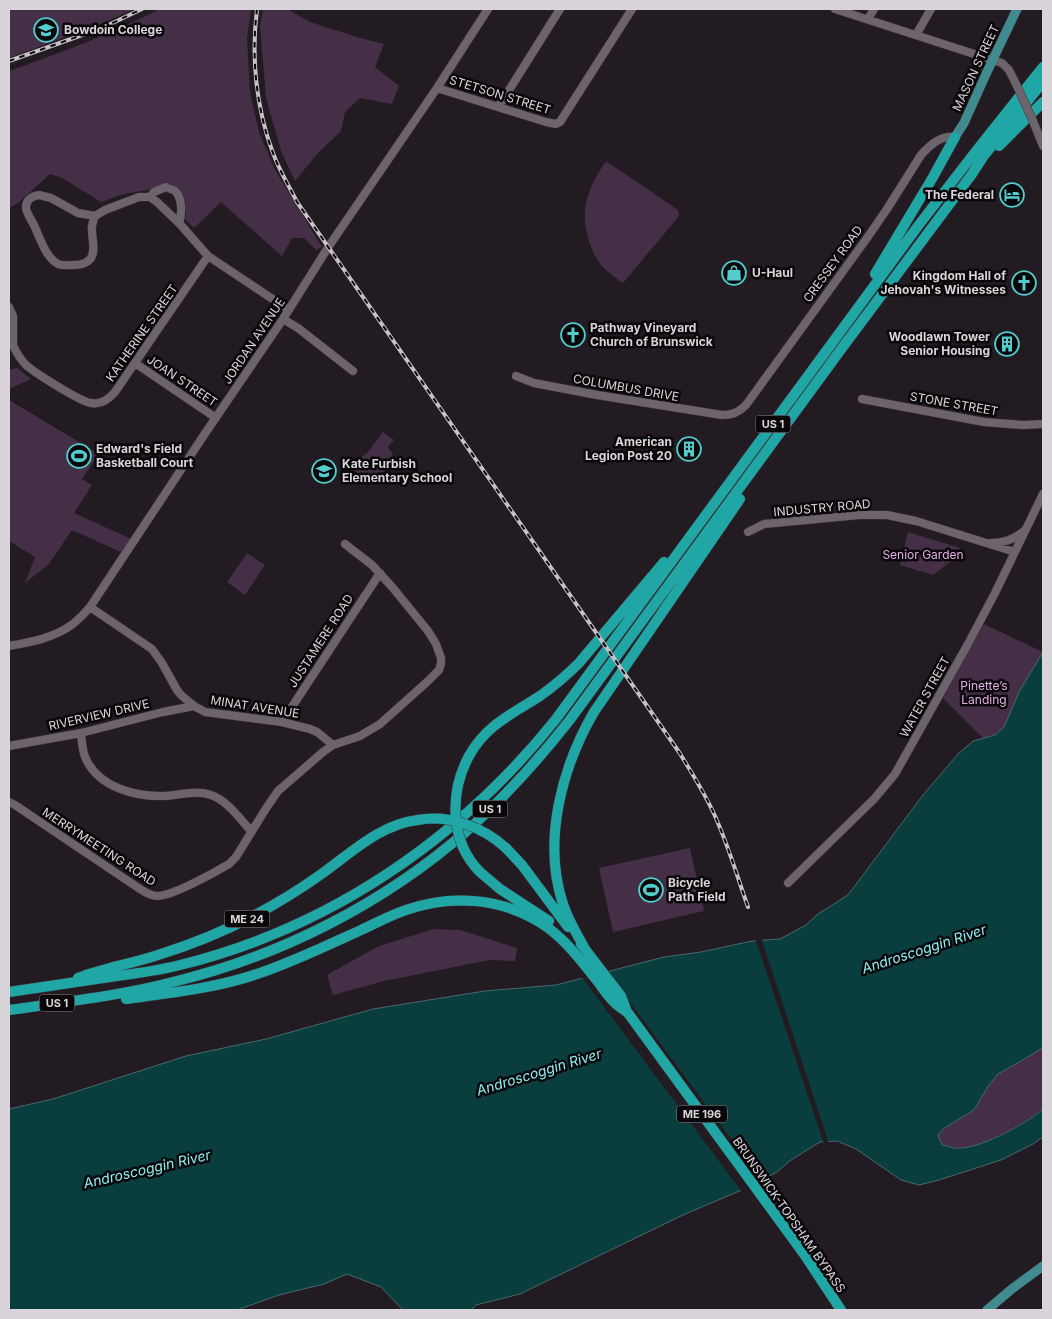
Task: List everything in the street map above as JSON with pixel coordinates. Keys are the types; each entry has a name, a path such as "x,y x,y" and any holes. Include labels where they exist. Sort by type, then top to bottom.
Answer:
{"highway":[{"name":"US 1","path":"9,992 159,970 228,951 288,928 338,904 399,867 438,838 492,791 556,719 867,296 976,151 1043,68"},
{"name":"US 1","path":"9,1010 150,988 197,976 286,944 331,923 370,901 412,874 469,829 505,795 554,740 919,244 1043,82"},
{"path":"972,174 1043,102"},
{"path":"867,296 875,274 934,178 955,137"},
{"path":"585,949 562,902 556,874 555,844 559,805 570,760 594,712 742,496 756,466"},
{"path":"574,952 572,944 554,925 492,883 473,865 464,848 458,830 456,800 461,774 469,756 480,740 495,724 545,692 579,663 665,561 679,552"},
{"name":"ME 24","path":"59,985 91,973 176,949 229,928 283,899 322,874 376,835 400,824 431,818 464,824 489,835 506,848 522,865 585,949"},
{"path":"105,996 124,999 190,990 242,978 291,961 406,910 443,902 476,900 516,910 553,931 574,952"},
{"name":"ME 196","path":"585,949 621,996 628,1013"},
{"name":"ME 196","path":"574,952 613,1001 628,1013"},
{"name":"BRUNSWICK-TOPSHAM BYPASS","path":"628,1013 804,1254 841,1310"}],"main road":[{"name":"MASON STREET","path":"955,137 964,123 1017,9"},
{"path":"986,1310 1012,1288 1043,1266"}],"street":[{"name":"JORDAN AVENUE","path":"9,646 40,640 59,633 74,623 90,607 289,310 331,242 437,88 488,9"},
{"path":"499,106 560,9"},
{"name":"STETSON STREET","path":"437,88 556,124 560,122 632,9"},
{"path":"835,9 1002,63 1006,66 1017,86 1043,146"},
{"path":"868,19 874,9"},
{"path":"916,35 931,9"},
{"name":"CRESSEY ROAD","path":"734,414 742,410 867,238 921,155 932,143 949,136 955,137"},
{"path":"150,197 154,192 166,187 174,190 178,195 181,208 182,215 179,223"},
{"path":"95,216 78,213 45,196 33,196 26,204 26,211 51,259 64,266 83,264 92,257 92,224 95,216 104,210 138,197 150,197 179,223 208,256 289,310"},
{"name":"KATHERINE STREET","path":"9,307 13,316 11,344 25,364 85,402 92,404 100,403 111,397 208,256"},
{"path":"283,319 305,333 353,371"},
{"name":"JOAN STREET","path":"135,363 216,418"},
{"name":"COLUMBUS DRIVE","path":"516,376 534,382 626,400 715,414 734,414"},
{"name":"STONE STREET","path":"862,399 984,422 1023,425 1043,424"},
{"name":"WATER STREET","path":"788,883 874,799 895,774 995,593 1043,494"},
{"name":"INDUSTRY ROAD","path":"748,532 764,524 875,514 916,521 1015,552"},
{"name":"INDUSTRY ROAD","path":"986,543 997,543 1016,538 1026,529"},
{"name":"MERRYMEETING ROAD","path":"9,802 153,896 171,892 229,864 236,857 278,791 333,745 360,736 380,724 427,682 441,664 440,651 399,595 366,559 345,544"},
{"name":"JUSTAMERE ROAD","path":"282,722 380,573"},
{"name":"MINAT AVENUE","path":"90,607 152,650 162,662 176,690 194,706 205,712 282,722 303,727 317,732 333,745"},
{"name":"RIVERVIEW DRIVE","path":"9,746 81,733 170,710 194,706"},
{"path":"81,733 83,752 90,766 101,778 115,787 143,795 157,796 197,793 210,795 223,802 251,831"}],"green space":[{"name":"Bowdoin College","path":"9,9 135,9 98,25 9,58"},
{"path":"160,9 251,9 247,39 250,93 259,132 275,170 322,247 316,250 304,238 292,238 282,256 221,202 194,228 185,219 184,199 175,186 166,183 153,189 124,194 101,202 62,178 50,174 18,203 9,208 9,71 85,43"},
{"path":"263,9 287,9 310,22 384,44 375,67 399,86 392,104 360,98 345,112 341,131 317,154 295,181 281,151 266,98 260,26"},
{"path":"606,161 678,210 679,216 623,283 599,262 586,230 585,209 587,200 594,180"},
{"path":"17,368 31,379 9,389 9,370"},
{"path":"9,400 99,454 82,479 92,485 74,513 131,539 123,553 72,530 49,564 25,583 35,557 9,541"},
{"path":"383,432 394,440 388,448 393,457 392,463 387,473 379,473 371,480 363,482 353,469 358,459 366,454"},
{"name":"Senior Garden","path":"908,532 960,548 954,559 933,575 900,565"},
{"path":"247,553 265,565 245,595 227,582"},
{"name":"Pinette’s Landing","path":"984,624 1043,652 1019,692 1005,727 995,735 983,738 943,698"},
{"name":"Bicycle Path Field","path":"690,848 704,911 613,932 599,868"},
{"path":"434,929 460,930 517,948 515,961 489,960 384,981 333,995 327,975 379,946"},
{"path":"1043,1047 1043,1109 1030,1119 993,1139 964,1148 942,1145 938,1135 943,1129 974,1110 998,1074"}],"water":[{"name":"Androscoggin River","path":"1043,652 1043,1047 998,1074 974,1110 943,1129 938,1135 942,1145 964,1148 1001,1135 1025,1122 1043,1109 1043,1137 1033,1144 1001,1160 919,1185 901,1180 856,1149 837,1141 820,1142 791,1160 777,1172 744,1189 683,1215 520,1294 476,1305 471,1310 403,1310 381,1287 347,1274 324,1284 279,1295 237,1310 9,1310 9,1109 53,1099 186,1056 266,1039 373,1009 485,991 556,985 664,957 701,952 752,941 780,939 806,925 818,914 848,895 923,795 958,754 973,741 995,735 1004,727 1019,692"}],"pier":[{"path":"755,938 761,938 762,940 829,1144 824,1144"},
{"path":"606,970 762,1182 742,1192 581,976"}],"railway":[{"path":"9,61 102,28 142,9"},
{"path":"257,9 255,64 262,118 275,159 297,202 679,752 714,814 748,907"}],"place":[{"name":"Bowdoin College","path":"46,30"},
{"name":"The Federal","path":"1012,195"},
{"name":"U-Haul","path":"734,273"},
{"name":"Kingdom Hall of Jehovah's Witnesses","path":"1024,283"},
{"name":"Pathway Vineyard Church of Brunswick","path":"573,335"},
{"name":"Woodlawn Tower Senior Housing","path":"1007,344"},
{"name":"American Legion Post 20","path":"689,449"},
{"name":"Edward's Field Basketball Court","path":"79,456"},
{"name":"Kate Furbish Elementary School","path":"324,471"},
{"name":"Bicycle Path Field","path":"651,890"}]}
